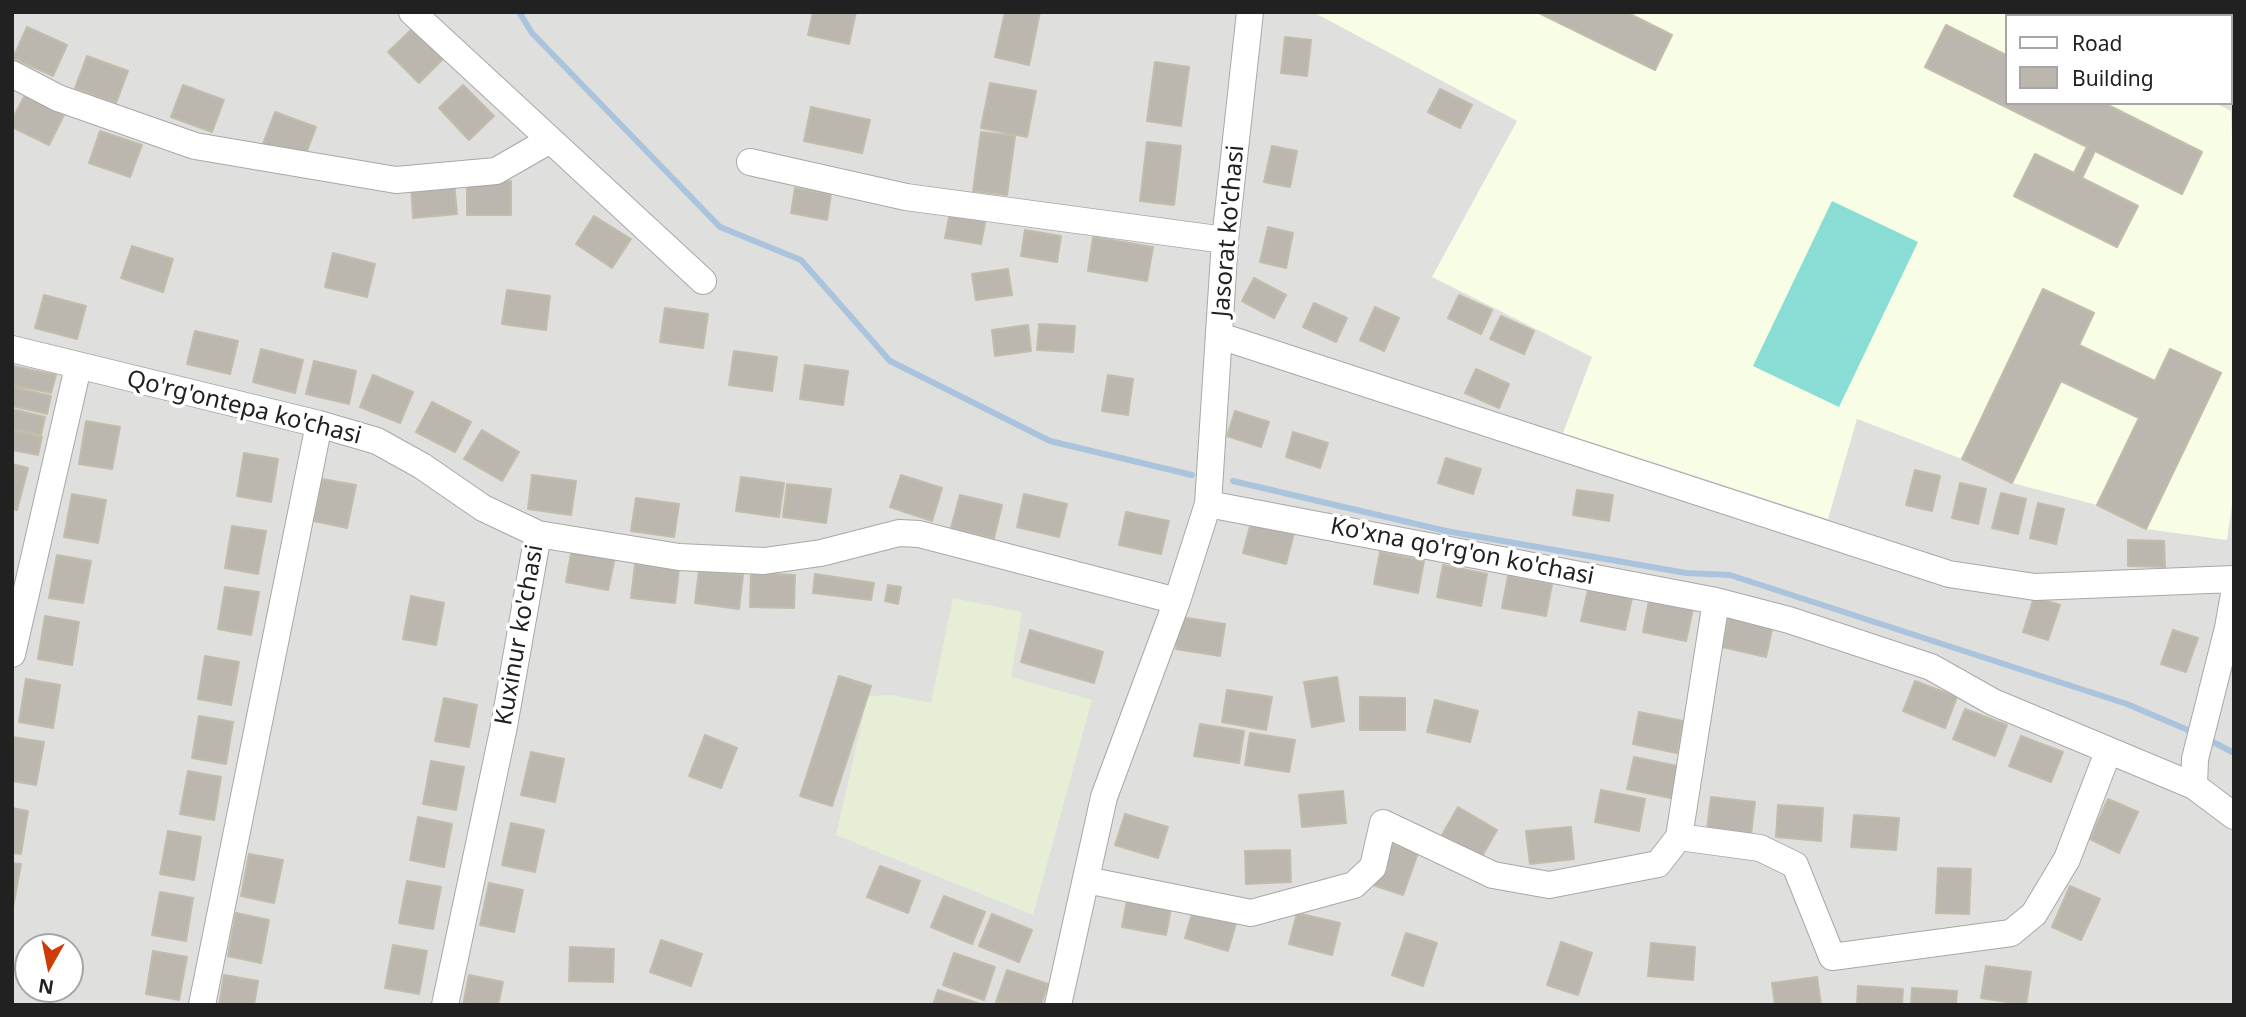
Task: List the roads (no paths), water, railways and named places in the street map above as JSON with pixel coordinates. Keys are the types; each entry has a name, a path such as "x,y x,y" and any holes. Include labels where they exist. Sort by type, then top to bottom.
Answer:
{"street":[{"path":"412,12 704,281"},
{"name":"Jasorat ko'chasi","path":"1058,1005 1104,797 1177,601 1208,504 1226,240 1250,12"},
{"path":"12,74 58,98 195,145 396,180 496,172 550,140"},
{"path":"750,162 906,197 1226,240"},
{"path":"1220,335 1949,574 2035,587 2234,579"},
{"name":"Qo'rg'ontepa ko'chasi","path":"12,349 319,424 377,441 422,466 483,508 538,534"},
{"path":"12,654 78,367"},
{"path":"202,1005 319,424"},
{"name":"Ko'xna qo'rg'on ko'chasi","path":"1208,504 1716,601 1789,620 1931,667 1993,702 2194,786 2234,816"},
{"name":"Kuxinur ko'chasi","path":"445,1005 504,726 538,534 679,557 764,561 821,553 899,533 919,534 1177,601"},
{"path":"2194,786 2195,759 2234,594"},
{"path":"1086,880 1251,914 1354,885 1373,867 1383,823 1493,875 1549,885 1658,864 1679,837 1716,601"},
{"path":"1679,837 1760,848 1795,865 1832,957 2011,933 2034,914 2067,859 2108,752"}],"waterway":[{"path":"519,12 532,33 720,227 801,260 890,361 1050,441 1192,475"},
{"path":"1233,481 1446,531 1686,573 1730,575 2127,704 2188,730"},
{"path":"2215,743 2234,753"}]}
